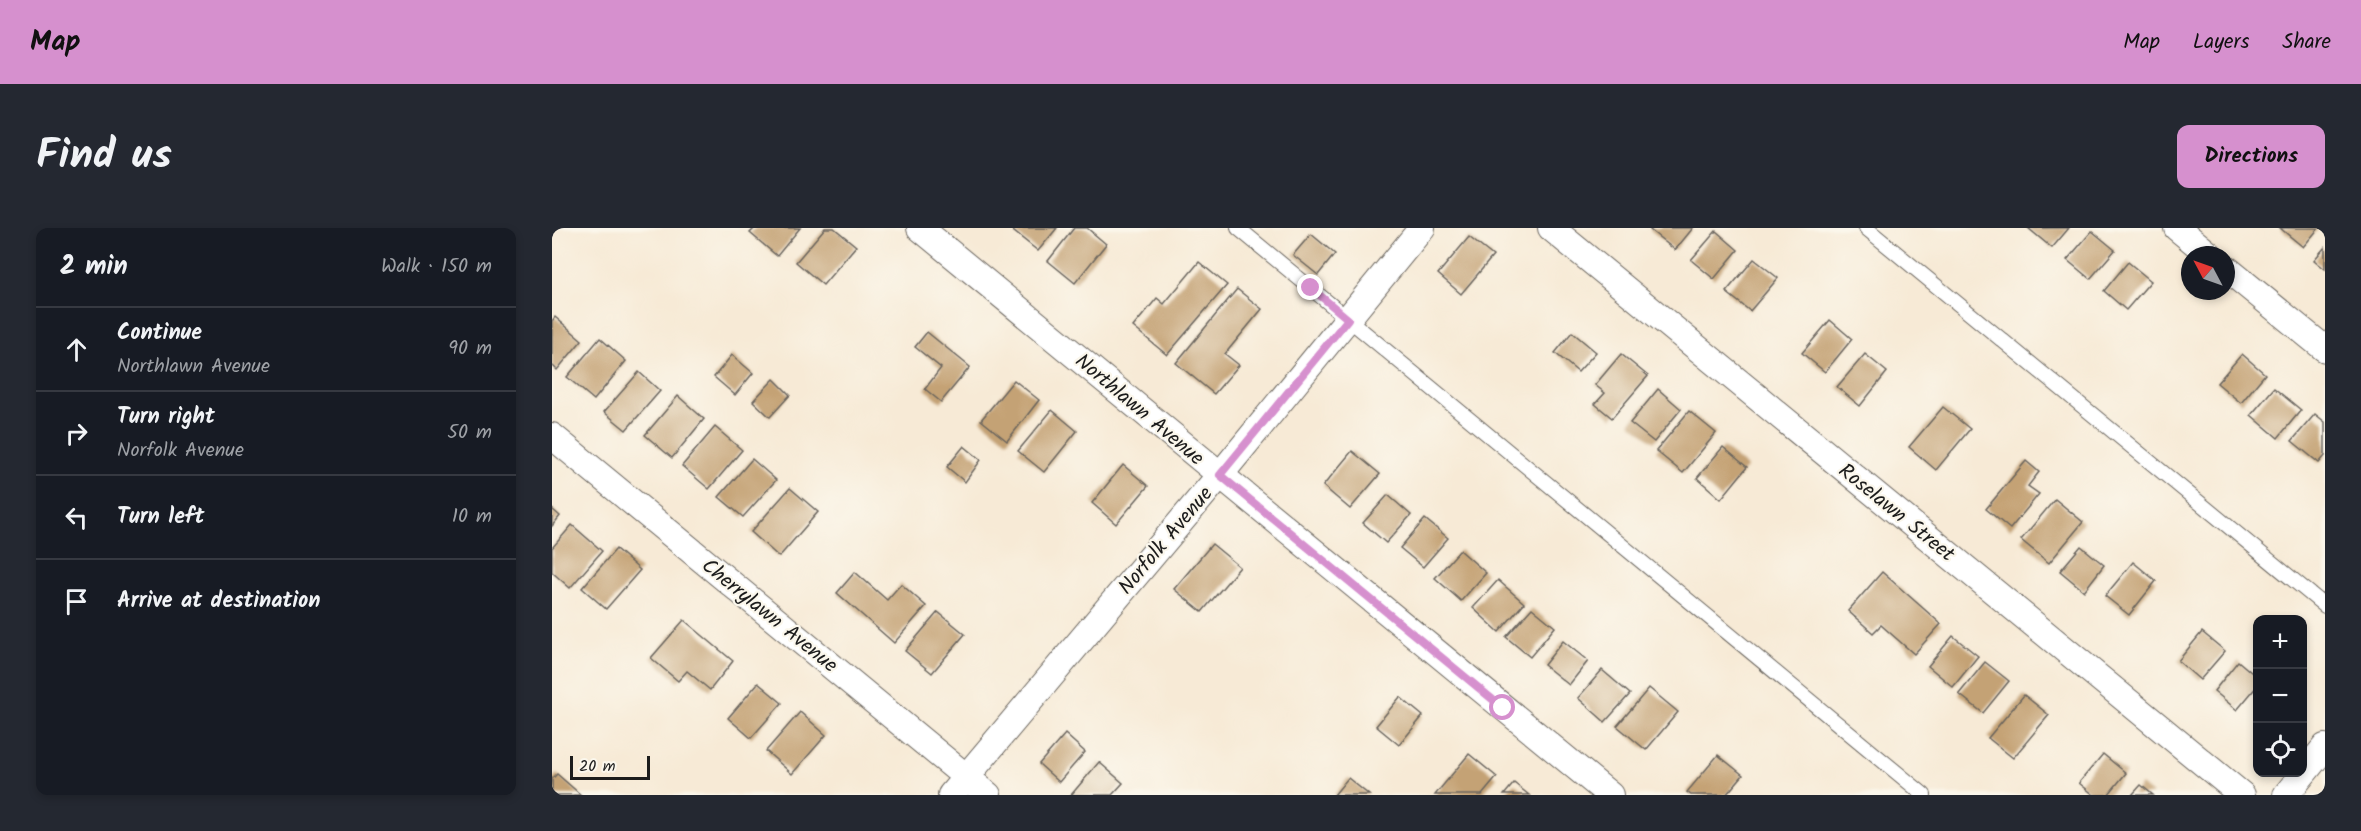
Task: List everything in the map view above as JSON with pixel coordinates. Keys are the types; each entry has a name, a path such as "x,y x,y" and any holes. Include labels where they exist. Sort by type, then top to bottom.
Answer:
{"street":[{"name":"Northlawn Avenue","path":"920,228 1610,795"},
{"name":"Norfolk Avenue","path":"959,786 1220,475 1422,228"},
{"name":"Roselawn Street","path":"1551,228 2242,795"},
{"path":"2177,228 2199,246"},
{"path":"2235,275 2325,349"},
{"name":"Cherrylawn Avenue","path":"552,436 959,786 988,795"},
{"path":"2286,795 2325,747"}],"lane":[{"path":"1238,228 1924,795"},
{"path":"1866,228 2325,606"}],"building":[{"path":"755,228 800,228 777,256 750,233"},
{"path":"825,228 834,228 856,246 823,285 796,262"},
{"path":"1015,228 1057,228 1038,251 1013,231"},
{"path":"1074,228 1087,228 1106,244 1075,283 1048,261"},
{"path":"1652,228 1693,228 1675,250 1650,230"},
{"path":"2028,228 2069,228 2052,248"},
{"path":"2280,228 2319,228 2303,247"},
{"path":"1716,231 1738,250 1714,279 1691,260"},
{"path":"2092,231 2115,250 2090,279 2067,260"},
{"path":"1311,234 1335,254 1318,275 1293,255"},
{"path":"1469,237 1493,256 1461,294 1438,274"},
{"path":"2325,247 2325,269 2314,260"},
{"path":"1754,259 1778,278 1750,311 1726,292"},
{"path":"1199,262 1227,285 1167,355 1133,327 1157,298 1164,304"},
{"path":"2128,262 2151,281 2126,310 2104,291"},
{"path":"1237,289 1262,309 1225,354 1239,365 1214,394 1176,363"},
{"path":"555,317 582,340 557,370 552,365 552,321"},
{"path":"1830,320 1852,339 1825,372 1802,353"},
{"path":"927,332 970,367 941,402 925,389 941,368 915,347"},
{"path":"1572,332 1596,352 1578,372 1555,353"},
{"path":"600,338 626,361 594,400 567,377"},
{"path":"1621,354 1648,376 1612,418 1595,404 1605,393 1595,385"},
{"path":"1865,354 1887,372 1860,406 1837,387"},
{"path":"2242,354 2265,374 2241,403 2217,383"},
{"path":"732,355 753,373 735,395 714,377"},
{"path":"639,372 660,391 626,430 604,412"},
{"path":"774,379 790,395 770,417 753,401"},
{"path":"1014,380 1039,400 1007,441 981,420"},
{"path":"2274,388 2301,410 2278,438 2251,415"},
{"path":"1658,389 1681,409 1654,442 1630,423"},
{"path":"678,396 704,419 672,458 645,435"},
{"path":"1943,407 1970,429 1936,470 1909,447"},
{"path":"1052,410 1077,431 1044,472 1018,451"},
{"path":"1689,411 1716,433 1683,473 1656,451"},
{"path":"2315,414 2325,422 2325,456 2319,463 2292,441"},
{"path":"715,427 742,450 709,489 682,466"},
{"path":"964,446 981,460 965,482 947,467"},
{"path":"1723,447 1747,467 1721,499 1697,478"},
{"path":"1352,451 1380,474 1350,509 1323,486"},
{"path":"752,459 776,480 743,517 719,497"},
{"path":"2026,461 2039,472 2028,486 2039,494 2010,529 1986,509"},
{"path":"1123,465 1148,486 1116,524 1092,503"},
{"path":"790,488 818,512 779,557 751,532"},
{"path":"1388,495 1411,515 1386,543 1363,523"},
{"path":"2055,499 2083,522 2049,563 2021,540"},
{"path":"552,509 560,516 552,526"},
{"path":"1425,519 1448,538 1423,567 1400,548"},
{"path":"572,525 602,551 570,588 552,572 552,548"},
{"path":"1212,544 1240,567 1202,612 1174,589"},
{"path":"2081,546 2104,565 2084,591 2060,571"},
{"path":"616,549 640,570 606,609 582,588"},
{"path":"1460,550 1486,573 1461,601 1435,578"},
{"path":"2133,562 2156,581 2129,615 2105,596"},
{"path":"855,572 887,600 901,584 926,606 894,643 837,593"},
{"path":"1882,572 1941,624 1914,654 1881,625 1873,633 1848,611"},
{"path":"1498,580 1524,603 1499,632 1473,608"},
{"path":"1532,608 1555,627 1530,657 1506,637"},
{"path":"938,612 965,634 932,673 905,651"},
{"path":"684,620 733,661 710,690 687,671 678,681 651,658"},
{"path":"2202,632 2225,651 2200,680 2178,661"},
{"path":"1953,636 1978,656 1953,687 1928,666"},
{"path":"1563,641 1588,661 1569,685 1544,665"},
{"path":"2238,661 2253,674 2253,691 2237,710 2214,691"},
{"path":"1985,662 2009,681 1983,713 1959,694"},
{"path":"1602,670 1630,694 1605,722 1578,698"},
{"path":"758,683 782,703 751,738 728,718"},
{"path":"1649,688 1678,712 1646,750 1617,726"},
{"path":"2024,695 2049,715 2013,758 1988,738"},
{"path":"1400,697 1423,716 1399,745 1376,726"},
{"path":"800,712 826,735 792,774 766,751"},
{"path":"1065,734 1085,752 1059,782 1039,764"},
{"path":"1469,754 1497,777 1482,795 1435,795"},
{"path":"2103,754 2126,773 2108,795 2094,795 2079,783"},
{"path":"1718,755 1743,775 1726,795 1691,795 1687,792"},
{"path":"1099,762 1123,783 1112,795 1071,795"},
{"path":"557,774 581,795 552,795 552,779"},
{"path":"1348,778 1369,795 1334,795"},
{"path":"1514,783 1529,795 1504,795"},
{"path":"2141,785 2153,795 2132,795"}],"route":[{"path":"1311,288 1348,319 1220,475 1503,708"}]}
